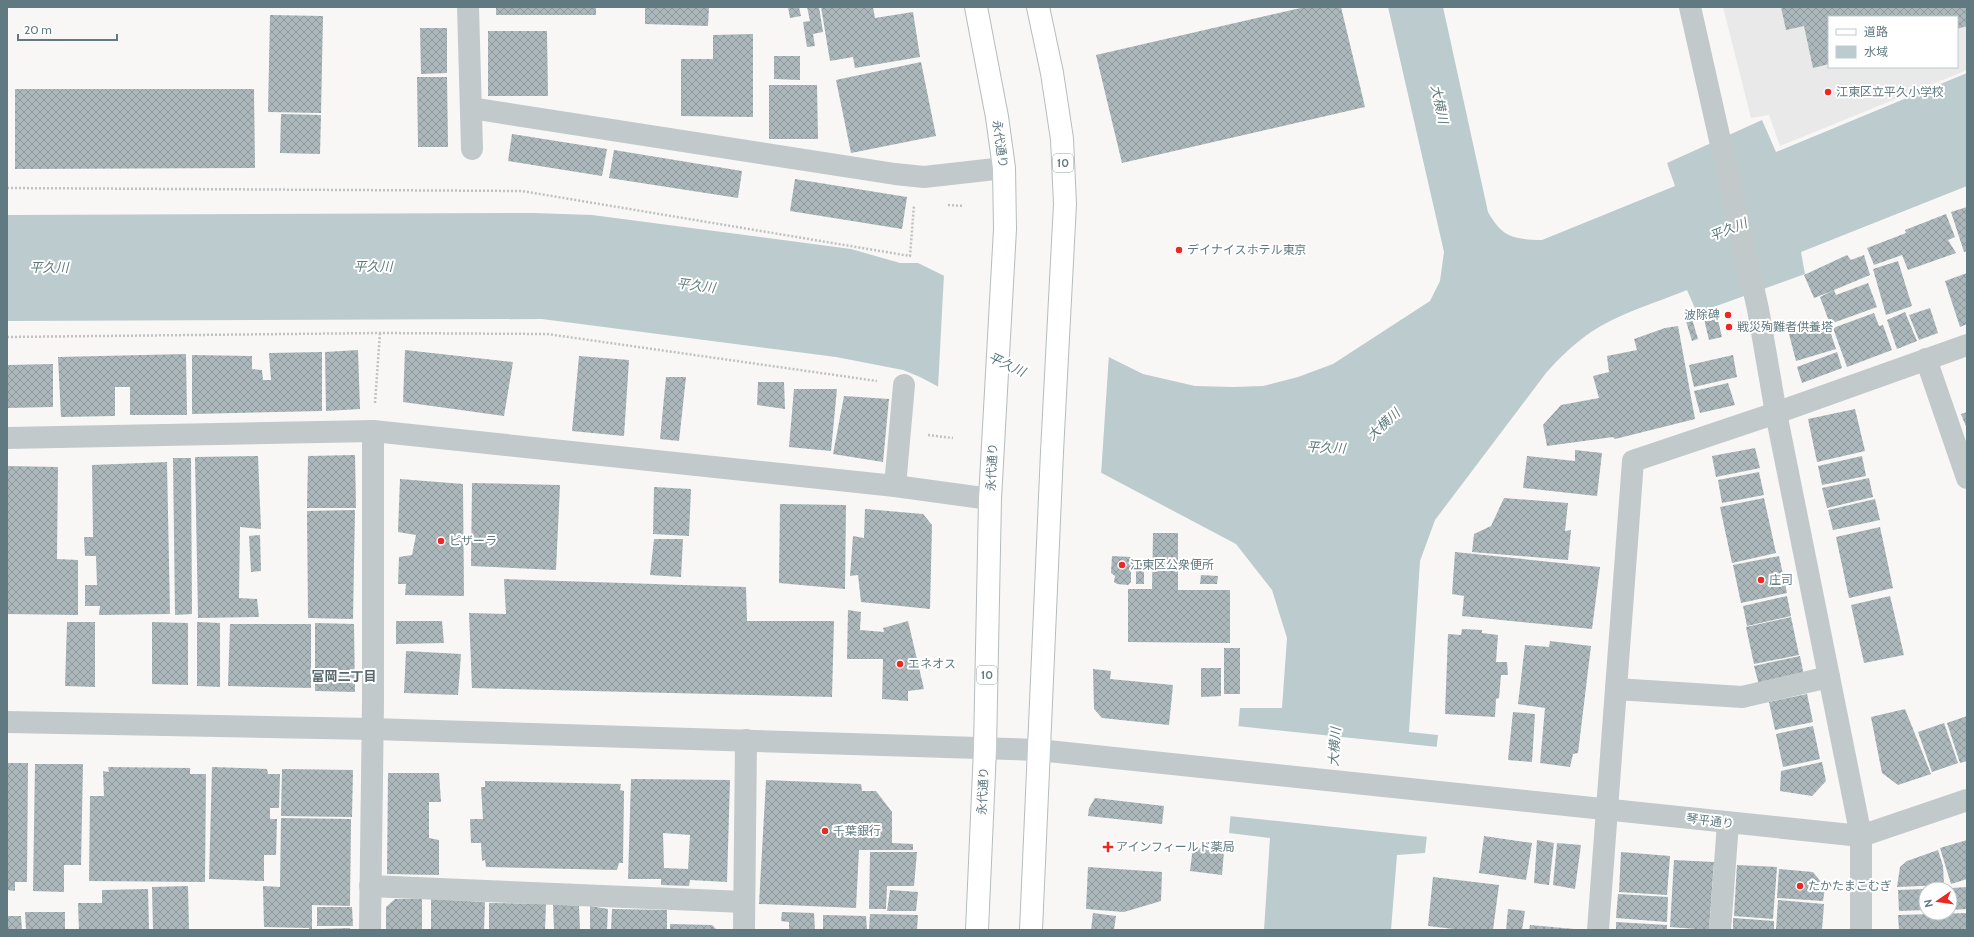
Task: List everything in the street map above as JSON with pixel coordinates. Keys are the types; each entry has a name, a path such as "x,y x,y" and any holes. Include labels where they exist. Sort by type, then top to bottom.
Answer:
{"main road":[{"name":"永代通り","path":"976,7 997,117 1004,168 1005,229 990,499 986,748 977,930"},
{"name":"10","path":"1031,930 1038,750 1065,204 1062,139 1052,73 1038,7"}],"street":[{"path":"468,7 472,149"},
{"path":"1690,7 1716,116 1758,309 1776,413 1862,836 1861,930"},
{"path":"470,108 895,174 924,177 1004,168"},
{"path":"1598,930 1633,461 1776,413 1967,344"},
{"path":"1926,359 1967,478"},
{"path":"895,486 904,385"},
{"path":"370,930 373,431"},
{"path":"7,438 373,431 895,486 990,499"},
{"path":"1616,689 1742,697 1829,677"},
{"name":"琴平通り","path":"7,722 372,729 1038,750 1448,794 1607,808 1728,823 1862,836 1967,800"},
{"path":"744,930 746,740"},
{"path":"1720,930 1728,823"},
{"path":"370,886 744,902"}],"path":[{"path":"7,188 522,191 910,256 914,202"},
{"path":"943,204 964,206"},
{"path":"7,337 380,333 547,334 904,385"},
{"path":"373,431 380,333"}],"shaded area":[{"name":"江東区立平久小学校","path":"1723,7 1967,7 1967,70 1780,146 1769,115 1751,118"}],"water":[{"path":"1388,7 1443,7 1488,212 1493,221 1504,232 1516,238 1523,239 1542,240 1675,186 1667,163 1762,120 1776,152 1967,73 1967,186 1801,252 1805,274 1697,313 1687,290 1602,325 1567,351 1546,373 1435,520 1420,561 1409,732 1438,735 1425,853 1397,855 1391,930 1264,930 1270,838 1229,833 1240,708 1282,708 1287,638 1272,590 1236,544 920,377 903,370 836,357 542,319 7,321 7,215 534,213 592,215 851,249 900,263 918,263 1143,374 1195,386 1263,386 1298,377 1333,364 1430,301 1440,281 1444,252"}],"pier":[{"path":"944,274 1109,354 1101,475 938,388"},
{"path":"1237,726 1438,747 1429,837 1229,816"}],"building":[{"path":"496,7 596,7 596,15 496,15"},
{"path":"645,7 709,7 708,26 645,24"},
{"path":"788,7 799,7 801,16 790,18"},
{"path":"807,7 819,7 823,32 813,34 815,46 807,47 803,22 810,21"},
{"path":"821,7 873,7 875,18 913,12 920,57 855,68 853,57 830,61"},
{"path":"1305,7 1341,7 1365,107 1122,163 1096,55"},
{"path":"1781,7 1967,7 1967,26 1958,29 1958,16 1828,16 1828,64 1813,68 1804,26 1786,30"},
{"path":"270,15 323,16 321,113 268,112"},
{"path":"420,28 447,28 447,73 421,74"},
{"path":"488,31 547,31 548,96 488,96"},
{"path":"753,34 753,117 681,116 681,59 713,59 713,35"},
{"path":"774,56 800,56 800,80 774,79"},
{"path":"921,62 936,136 851,153 836,80"},
{"path":"417,77 447,77 448,147 418,147"},
{"path":"769,85 817,85 818,139 769,139"},
{"path":"15,89 254,89 255,168 15,169"},
{"path":"281,114 321,115 320,154 280,153"},
{"path":"512,134 607,149 602,176 508,161"},
{"path":"614,150 742,171 738,198 609,178"},
{"path":"795,179 907,197 902,229 790,211"},
{"path":"1967,207 1967,251 1964,252 1951,212"},
{"path":"1946,214 1955,237 1948,240 1956,253 1908,270 1902,255 1874,265 1867,248 1906,233 1905,230"},
{"path":"1847,255 1851,260 1864,255 1870,275 1834,290 1836,295 1868,283 1877,307 1830,324 1820,297 1832,291 1814,298 1804,275"},
{"path":"1898,261 1912,306 1886,315 1873,269"},
{"path":"1967,273 1967,324 1960,327 1945,281"},
{"path":"1930,308 1938,333 1919,340 1909,315"},
{"path":"1716,312 1722,337 1709,340 1703,315"},
{"path":"1905,312 1917,341 1897,349 1887,320"},
{"path":"1874,313 1879,326 1883,325 1892,350 1847,367 1833,328"},
{"path":"1692,319 1698,339 1692,341 1686,321"},
{"path":"1827,322 1836,349 1796,361 1789,334"},
{"path":"1678,326 1695,419 1615,439 1613,437 1547,446 1543,425 1561,405 1599,398 1593,376 1609,372 1607,356 1637,350 1634,339 1665,328"},
{"path":"358,350 360,409 326,411 325,352"},
{"path":"405,350 513,362 504,416 403,402"},
{"path":"322,352 322,411 192,414 192,355 252,356 252,369 262,370 263,380 271,380 269,353"},
{"path":"1837,352 1842,368 1802,383 1797,367"},
{"path":"186,354 187,415 130,415 130,387 115,387 115,416 61,417 58,357"},
{"path":"1733,355 1737,377 1694,387 1689,365"},
{"path":"579,356 629,360 624,436 572,431"},
{"path":"53,364 53,407 7,408 7,365"},
{"path":"666,377 686,377 679,441 660,439"},
{"path":"758,382 784,382 785,409 757,405"},
{"path":"1728,383 1735,405 1700,413 1694,391"},
{"path":"794,389 837,389 831,451 789,447"},
{"path":"844,396 889,399 883,462 833,454"},
{"path":"1855,409 1865,451 1817,462 1808,419"},
{"path":"1967,412 1967,429 1961,414"},
{"path":"1755,448 1760,468 1716,477 1712,456"},
{"path":"1575,450 1602,453 1597,496 1523,488 1527,456 1575,461"},
{"path":"355,455 356,508 307,508 308,456"},
{"path":"258,456 261,529 240,527 239,598 257,599 259,617 198,618 195,457"},
{"path":"1862,456 1866,476 1822,485 1818,466"},
{"path":"173,458 191,458 192,614 175,615"},
{"path":"167,462 170,614 99,615 100,606 85,606 85,585 97,585 96,556 85,556 84,537 93,537 92,465"},
{"path":"7,466 58,467 57,559 78,560 78,615 7,614"},
{"path":"1759,472 1764,495 1722,503 1718,480"},
{"path":"1869,478 1873,497 1827,508 1822,488"},
{"path":"400,479 463,484 464,596 405,595 406,584 398,584 399,557 412,555 416,535 398,532"},
{"path":"472,483 560,485 556,570 471,566"},
{"path":"654,487 691,489 689,536 653,534"},
{"path":"1504,498 1568,503 1565,531 1571,530 1568,560 1472,552 1474,534 1491,526"},
{"path":"1764,498 1776,553 1732,563 1720,507"},
{"path":"1875,499 1880,520 1833,530 1828,510"},
{"path":"780,504 846,505 845,589 779,583"},
{"path":"865,509 923,514 932,525 930,609 861,602 858,575 850,576 853,536 864,538"},
{"path":"355,510 353,619 308,618 307,511"},
{"path":"1880,527 1893,588 1849,598 1836,537"},
{"path":"1153,533 1178,533 1178,590 1230,590 1230,643 1128,642 1128,589 1152,589"},
{"path":"260,535 261,571 251,572 249,536"},
{"path":"654,539 683,539 681,577 650,575"},
{"path":"1455,552 1600,567 1592,629 1462,616 1464,596 1452,594"},
{"name":"江東区公衆便所","path":"1112,556 1131,557 1131,582 1128,585 1117,584 1114,582 1115,576 1111,573"},
{"path":"1779,556 1787,593 1741,603 1733,565"},
{"path":"1144,562 1144,584 1136,584 1136,563"},
{"path":"1201,575 1218,576 1217,584 1200,584"},
{"path":"504,579 746,587 747,621 834,621 832,697 472,688 469,613 506,614"},
{"path":"1787,596 1791,616 1747,626 1743,606"},
{"path":"1890,596 1904,655 1864,663 1851,605"},
{"path":"848,610 861,612 860,630 884,632 883,628 908,621 924,689 908,691 908,701 882,699 883,659 847,659"},
{"path":"1791,617 1799,655 1754,664 1746,627"},
{"path":"396,621 442,621 444,643 396,644"},
{"path":"67,622 95,622 95,687 65,686"},
{"path":"152,622 188,623 188,685 152,684"},
{"path":"197,622 220,623 220,687 197,686"},
{"path":"315,623 354,624 355,692 315,691"},
{"path":"230,624 311,624 311,688 228,686"},
{"path":"1462,629 1482,630 1482,633 1498,635 1496,662 1507,662 1508,675 1501,675 1499,698 1496,699 1495,717 1445,714 1448,634 1461,635"},
{"path":"1550,641 1591,646 1578,753 1573,754 1570,767 1540,763 1545,708 1518,704 1525,645 1549,647"},
{"path":"1224,648 1240,648 1240,694 1224,694"},
{"path":"406,651 461,654 458,695 404,693"},
{"path":"1800,656 1804,676 1759,685 1754,666"},
{"path":"1201,668 1221,668 1221,696 1201,697"},
{"path":"1093,669 1111,671 1110,679 1173,685 1169,725 1102,718 1094,709"},
{"path":"1807,694 1813,722 1775,730 1769,702"},
{"path":"1905,709 1931,774 1898,785 1882,773 1871,717"},
{"path":"1513,712 1535,714 1532,762 1508,760"},
{"path":"1967,716 1967,761 1960,763 1947,723"},
{"path":"1944,723 1958,763 1932,772 1918,732"},
{"path":"1813,726 1820,759 1783,767 1776,734"},
{"path":"1822,762 1826,781 1812,796 1780,791 1781,771"},
{"path":"7,763 28,763 27,882 15,882 15,891 7,890"},
{"path":"35,764 83,764 81,865 64,865 64,892 33,891"},
{"path":"108,767 190,768 190,774 206,774 205,882 89,881 90,796 104,796 103,771 109,772"},
{"path":"212,767 267,769 268,774 280,774 279,808 270,808 270,819 277,819 276,855 264,855 264,881 209,879"},
{"path":"282,769 353,770 352,817 281,816"},
{"path":"388,773 439,773 441,802 429,802 429,838 439,840 439,875 387,874"},
{"path":"631,779 730,780 727,882 690,880 689,886 661,885 661,879 628,879","holes":["663,833 690,835 688,869 664,868"]},
{"path":"766,780 861,784 862,791 876,791 892,812 892,843 913,844 913,850 859,850 856,908 759,904"},
{"path":"485,781 621,784 620,790 624,791 623,863 619,863 617,870 486,867 485,860 482,861 481,843 471,843 470,819 483,819 481,787 485,787"},
{"path":"1095,798 1164,806 1162,824 1088,816 1089,808"},
{"path":"281,818 351,819 350,906 312,905 312,930 309,930 309,928 264,927 263,886 280,887"},
{"path":"1484,836 1532,843 1526,880 1479,873"},
{"path":"1537,840 1554,843 1549,885 1534,883"},
{"path":"1967,840 1967,879 1958,882 1950,881 1940,848"},
{"path":"1557,843 1581,845 1575,889 1553,885"},
{"path":"1193,847 1224,851 1222,875 1190,871"},
{"path":"1938,850 1943,866 1944,881 1918,881 1918,886 1897,887 1900,867 1907,861"},
{"path":"870,852 917,852 914,886 887,886 886,909 869,909"},
{"path":"1621,852 1670,856 1667,895 1619,892"},
{"path":"1674,860 1714,862 1709,930 1670,927"},
{"path":"1737,865 1777,867 1773,919 1734,916"},
{"path":"1088,867 1162,872 1161,901 1124,912 1086,909"},
{"path":"1779,869 1813,872 1825,887 1823,901 1777,898"},
{"path":"1433,877 1499,885 1493,930 1462,930 1428,926"},
{"path":"188,886 189,930 153,930 152,887"},
{"path":"1967,887 1967,909 1958,910 1958,888"},
{"path":"148,889 149,930 79,930 78,903 102,903 102,890"},
{"path":"1918,889 1918,910 1899,911 1898,890"},
{"path":"890,890 918,892 916,911 887,911"},
{"path":"1618,894 1668,897 1667,922 1616,918"},
{"path":"395,899 422,899 422,930 386,930 386,907"},
{"path":"431,899 485,902 484,930 431,930"},
{"path":"1778,900 1824,904 1822,930 1776,930"},
{"path":"489,903 546,904 545,930 489,930"},
{"path":"553,904 579,906 580,930 554,930"},
{"path":"590,906 608,909 607,930 590,930"},
{"path":"317,907 352,907 353,926 317,926"},
{"path":"612,909 667,910 667,930 611,930"},
{"path":"1508,909 1525,911 1522,930 1506,930"},
{"path":"25,912 65,912 65,930 26,930"},
{"path":"782,912 814,913 815,930 789,930 789,922 781,921"},
{"path":"1093,913 1116,916 1114,930 1091,930"},
{"path":"1958,913 1967,913 1967,930 1899,930 1898,915 1918,914 1918,921 1958,921"},
{"path":"870,914 918,915 917,930 869,930"},
{"path":"823,915 866,916 867,930 823,930"},
{"path":"7,916 21,916 22,930 7,930"},
{"path":"1733,918 1774,921 1774,930 1733,930"},
{"path":"1616,922 1667,925 1667,930 1616,930"},
{"path":"670,924 712,925 717,930 670,930"},
{"path":"1530,925 1574,929 1574,930 1529,930"},
{"path":"350,928 350,930 322,930 322,929"}],"place":[{"name":"江東区立平久小学校","path":"1828,92"},
{"name":"デイナイスホテル東京","path":"1179,250"},
{"name":"波除碑","path":"1728,315"},
{"name":"戦災殉難者供養塔","path":"1729,327"},
{"name":"ピザーラ","path":"441,541"},
{"name":"江東区公衆便所","path":"1122,565"},
{"name":"庄司","path":"1761,580"},
{"name":"エネオス","path":"900,664"},
{"name":"千葉銀行","path":"825,831"},
{"name":"アインフィールド薬局","path":"1108,847"},
{"name":"たかたまこむぎ","path":"1800,886"}],"district":[{"name":"富岡二丁目","path":"344,676"}],"water label":[{"name":"大横川","path":"1440,104"},
{"name":"平久川","path":"1728,229"},
{"name":"平久川","path":"373,266"},
{"name":"平久川","path":"49,267"},
{"name":"平久川","path":"696,285"},
{"name":"平久川","path":"1007,364"},
{"name":"大横川","path":"1383,424"},
{"name":"平久川","path":"1326,447"},
{"name":"大横川","path":"1334,747"}]}
